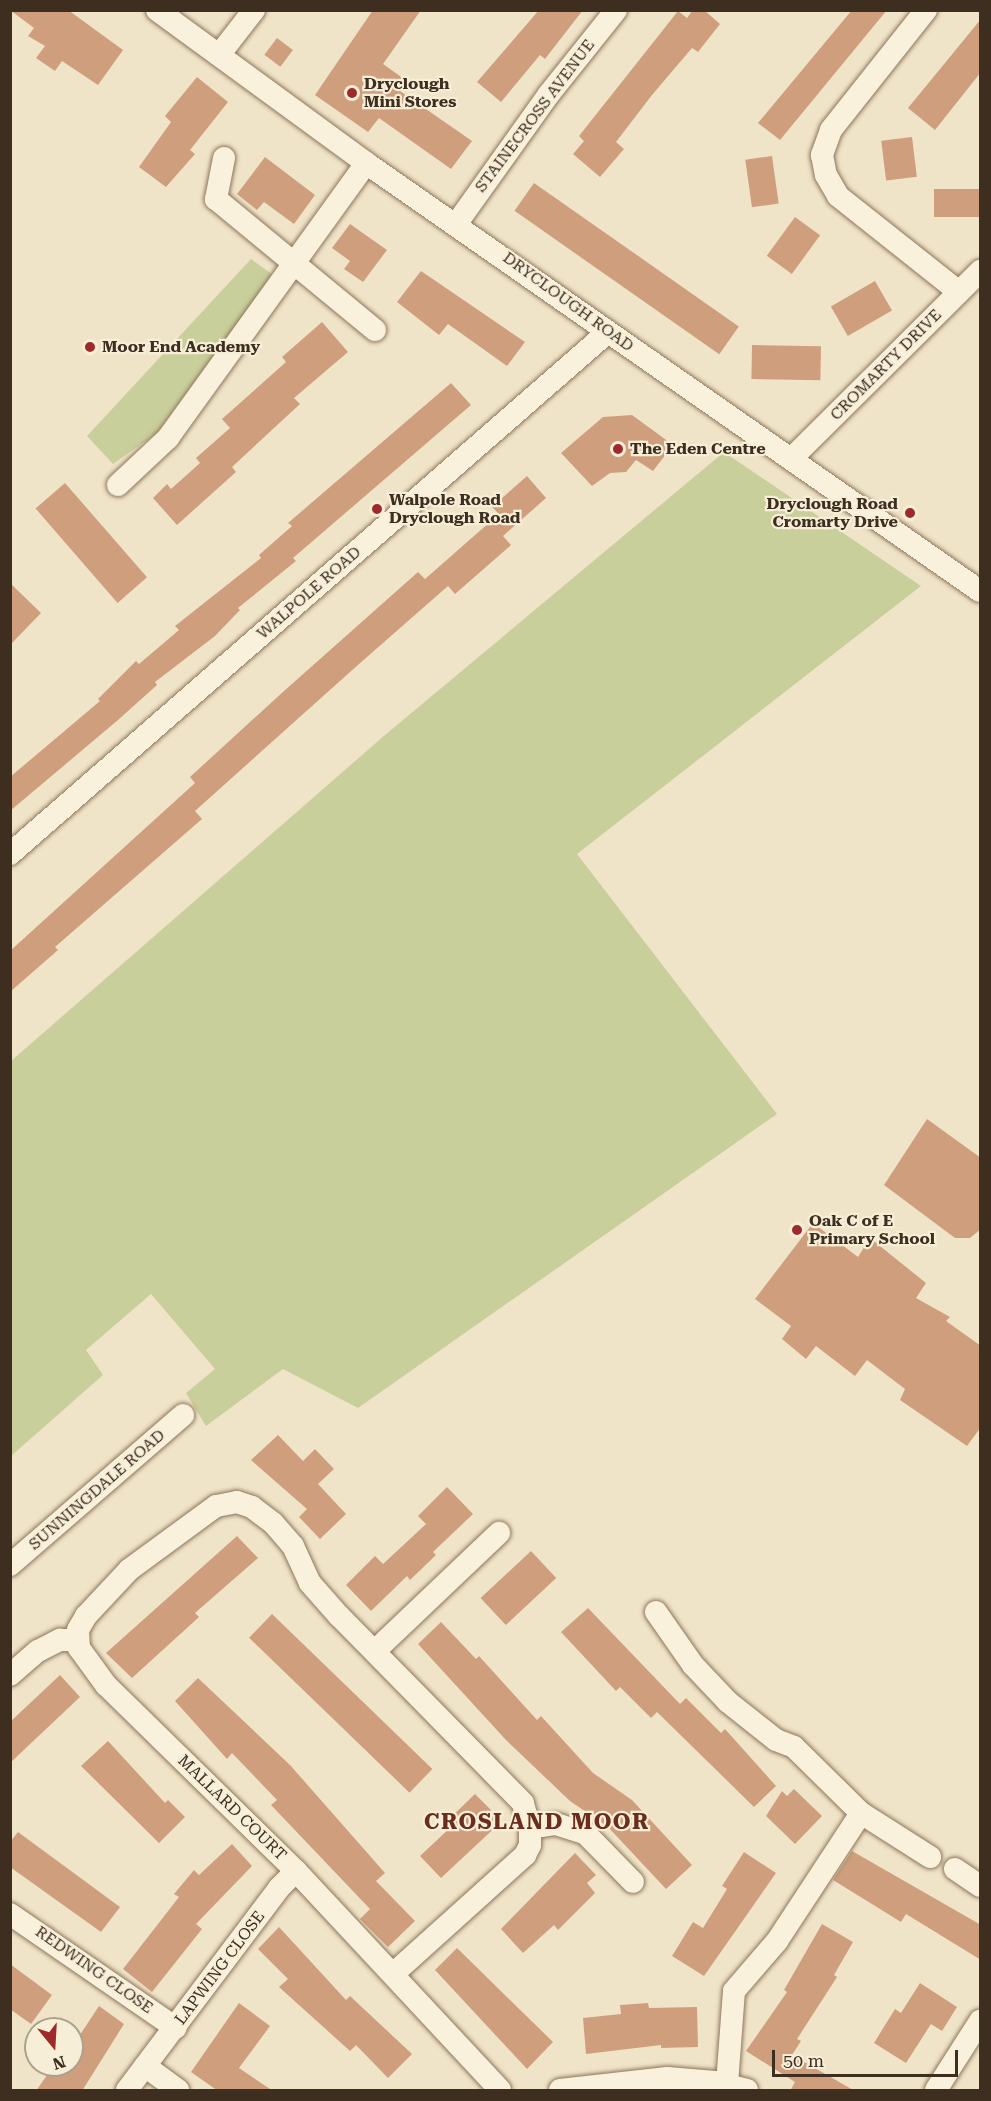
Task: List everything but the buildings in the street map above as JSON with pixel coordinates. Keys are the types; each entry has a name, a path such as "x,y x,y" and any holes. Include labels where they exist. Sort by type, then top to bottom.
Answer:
{"street":[{"name":"DRYCLOUGH ROAD","path":"157,10 366,163 457,223 608,332 981,591"},
{"path":"219,55 254,10"},
{"name":"STAINECROSS AVENUE","path":"457,223 549,94 616,10"},
{"path":"926,10 831,130 822,155 825,175 838,196 958,291"},
{"path":"224,158 216,199 375,330"},
{"path":"118,485 168,438 296,265 366,163"},
{"name":"CROMARTY DRIVE","path":"791,459 958,291 981,271"},
{"name":"WALPOLE ROAD","path":"10,854 608,332"},
{"name":"SUNNINGDALE ROAD","path":"10,1565 183,1415"},
{"path":"10,1675 38,1651 60,1640 77,1640 86,1616 129,1570 216,1506 237,1502 252,1507 273,1524 293,1546 310,1583 523,1803 530,1828 530,1845 525,1854 393,1974"},
{"path":"376,1650 499,1533"},
{"path":"656,1612 693,1665 728,1702 776,1740 795,1747 861,1813 930,1857"},
{"name":"MALLARD COURT","path":"77,1640 106,1685 296,1871 500,2091"},
{"path":"560,2091 667,2078 737,2087 734,1991 777,1941 861,1813"},
{"path":"530,1828 556,1824 586,1834 633,1882"},
{"path":"955,1869 981,1886"},
{"name":"LAPWING CLOSE","path":"127,2091 279,1888 296,1871"},
{"name":"REDWING CLOSE","path":"10,1914 176,2028"},
{"path":"936,2091 981,2021"},
{"path":"145,2066 178,2091"}],"green space":[{"path":"251,259 273,275 157,433 113,464 87,436"},
{"path":"724,452 921,586 577,854 777,1114 358,1408 283,1369 206,1426 186,1393 215,1369 151,1294 86,1350 103,1375 11,1456 11,1061 385,735"}],"place":[{"name":"Dryclough Mini Stores","path":"352,93"},
{"name":"Moor End Academy","path":"90,347"},
{"name":"The Eden Centre","path":"618,449"},
{"name":"Walpole Road Dryclough Road","path":"377,509"},
{"name":"Dryclough Road Cromarty Drive","path":"910,513"},
{"name":"Oak C of E Primary School","path":"797,1230"}],"district":[{"name":"CROSLAND MOOR","path":"537,1822"}]}
